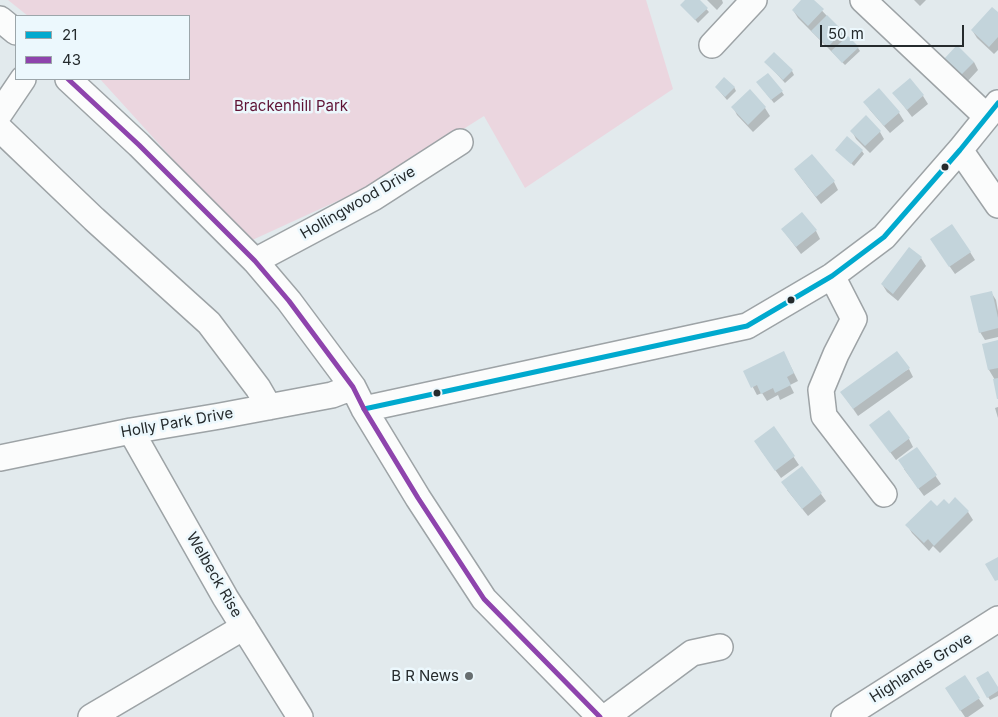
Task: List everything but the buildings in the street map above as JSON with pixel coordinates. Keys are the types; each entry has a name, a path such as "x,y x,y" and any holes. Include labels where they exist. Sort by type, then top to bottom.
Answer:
{"street":[{"path":"712,45 754,0"},
{"path":"364,409 747,326 832,276 884,237 960,150 992,109 863,0"},
{"path":"0,18 15,31"},
{"path":"0,113 22,80"},
{"path":"69,80 138,145 255,261 290,301 353,387 364,409 418,498 484,599 600,717"},
{"path":"0,129 94,219 209,323 258,388 269,407"},
{"name":"Hollingwood Drive","path":"255,261 373,198 460,142"},
{"path":"960,150 998,205"},
{"path":"832,276 854,319 836,354 822,390 824,416 884,494"},
{"name":"Holly Park Drive","path":"0,458 131,431 332,395 353,387"},
{"name":"Welbeck Rise","path":"131,431 225,597 300,717"},
{"name":"Highlands Grove","path":"844,717 998,619"},
{"path":"91,717 244,627"},
{"path":"606,717 692,653 720,647"}],"green space":[{"name":"Brackenhill Park","path":"8,0 646,0 673,89 525,188 484,116 381,181 248,242 101,80 190,80 190,15 27,15"}],"transit line":[{"name":"43","path":"69,80 139,145 255,261 289,301 353,387 364,409 418,498 484,599 600,717"},
{"name":"21","path":"364,409 747,326 832,276 884,237 960,150 998,103"}],"place":[{"name":"B R News","path":"469,676"}]}
